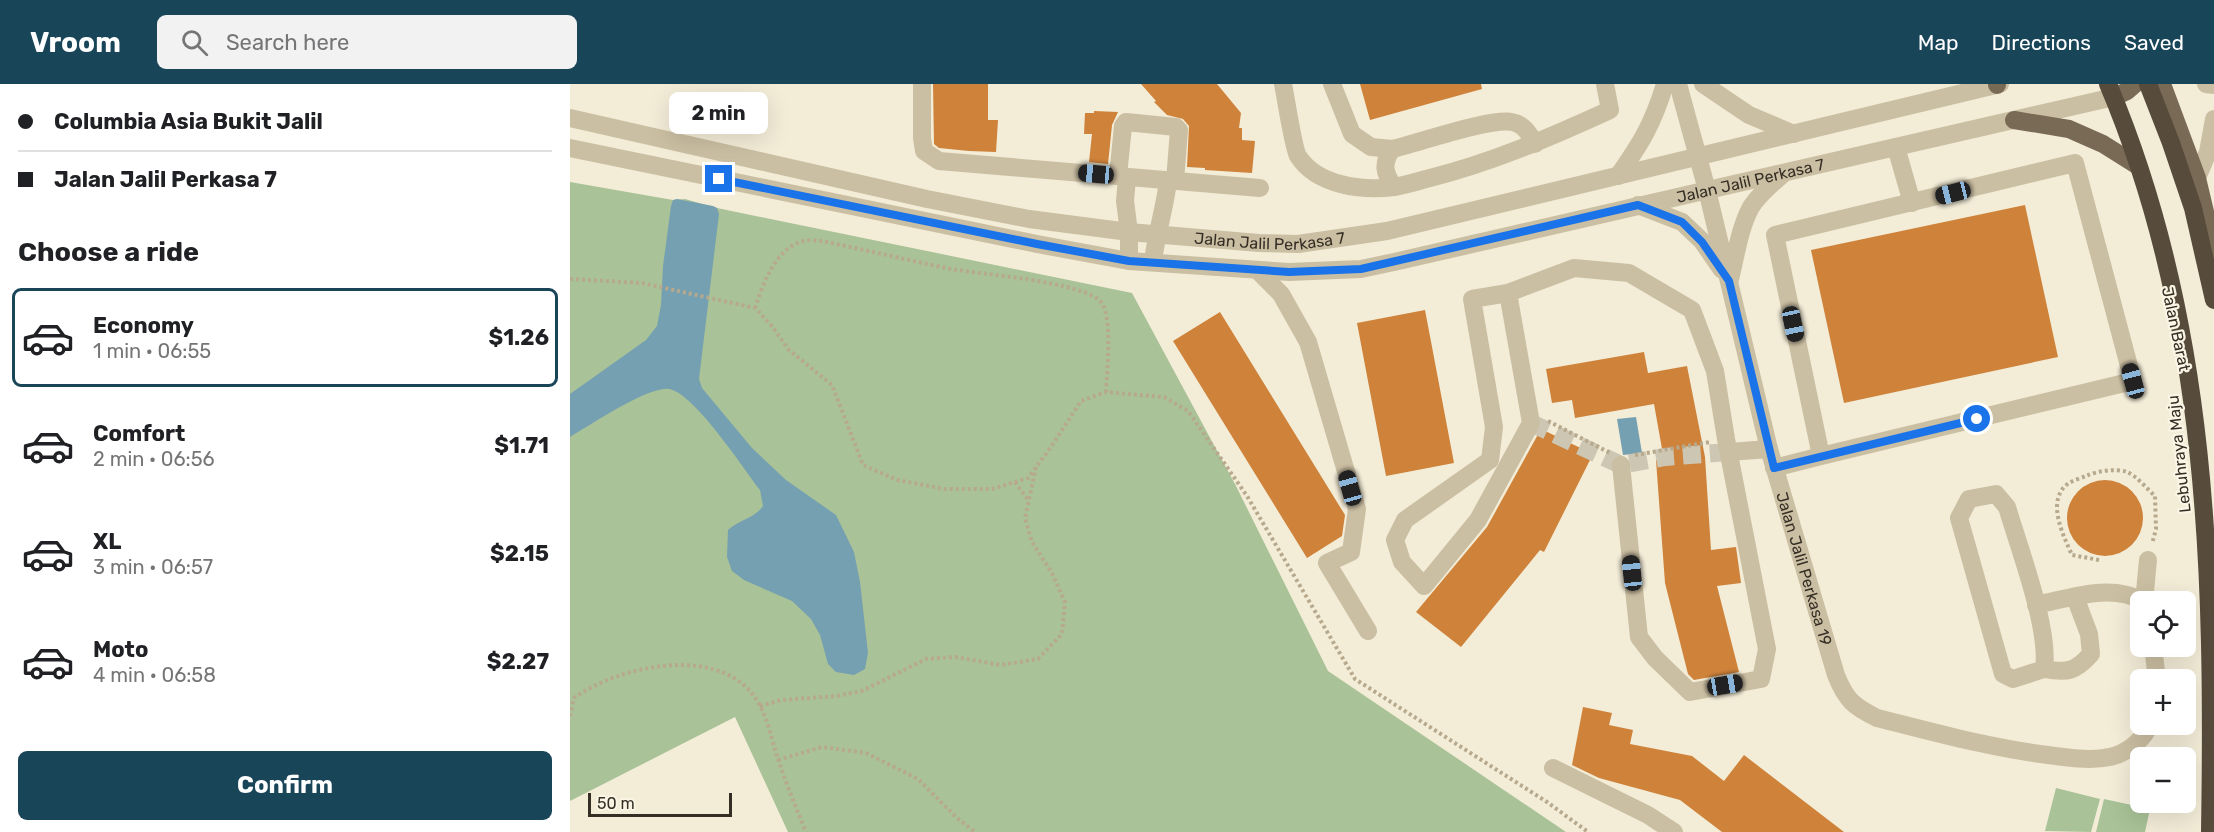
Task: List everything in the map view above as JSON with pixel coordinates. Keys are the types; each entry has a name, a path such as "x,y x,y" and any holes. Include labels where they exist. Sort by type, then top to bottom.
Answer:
{"highway":[{"path":"2148,84 2193,208 2214,300"},
{"name":"Lebuhraya Maju","path":"2111,88 2155,218 2185,350 2198,431 2210,573 2212,731 2209,832"}],"main road":[{"path":"2111,88 2127,91 2135,84"},
{"path":"2162,84 2197,178 2214,250"},
{"name":"Jalan Barat","path":"2111,88 2138,166 2157,238 2186,374 2210,522 2209,832"},
{"path":"2014,120 2069,129 2103,144 2138,166"}],"street":[{"path":"922,84 924,151 939,160 1260,188"},
{"path":"1283,84 1298,155 1315,172 1333,182 1361,187 1394,187 1462,170 1535,144 1610,110 1605,84"},
{"path":"1332,84 1352,135 1371,147 1392,149 1489,124 1513,122 1527,130 1535,144"},
{"path":"1618,176 1644,139 1655,116 1665,84"},
{"name":"Jalan Jalil Perkasa 19","path":"1678,84 1707,190 1774,468 1844,695 1857,708 1877,718 2011,751 2072,758 2101,758 2117,754 2134,745 2142,735"},
{"path":"1703,84 1749,115 1794,134"},
{"name":"Jalan Jalil Perkasa 7","path":"570,118 1029,219 1129,232 1298,244 1387,231 1998,84"},
{"path":"2206,84 2214,85"},
{"name":"Jalan Jalil Perkasa 7","path":"570,148 1129,261 1289,272 1361,269 2014,120 2111,88"},
{"path":"2197,178 2208,152 2214,119"},
{"path":"1129,261 1129,232 1123,177 1123,126 1126,122 1176,127 1179,130 1171,181 1156,234 1153,262"},
{"path":"1896,147 1912,203"},
{"path":"1392,149 1386,158 1384,168 1394,187"},
{"path":"1774,468 2133,381 2075,163 1774,235 1821,456"},
{"path":"1729,281 1742,229 1752,207 1784,172"},
{"path":"1638,205 1682,222 1702,242 1729,281"},
{"path":"1508,292 1531,423 1478,520 1424,586 1402,562 1395,540 1405,520 1490,460 1494,427 1472,299 1508,292 1574,268 1629,273 1692,310 1715,371 1767,649 1761,679 1690,692 1655,658 1639,637 1623,459"},
{"path":"1257,270 1281,294 1308,342 1356,509 1351,552 1326,563 1368,631"},
{"path":"1728,446 1769,449"},
{"path":"2044,669 2046,656 2036,605 2007,507 1996,494 1969,499 1959,518 2003,674 2013,679 2044,669 2062,673 2080,667 2091,654 2089,634 2076,597"},
{"path":"2145,591 2148,560"},
{"path":"2036,605 2095,593 2130,594"},
{"path":"1553,768 1648,815 1674,832"}],"path":[{"path":"755,308 762,286 771,270 786,251 804,240 822,240 952,269 1043,282 1089,294 1101,302 1107,316 1106,392"},
{"path":"570,279 642,283 755,308 789,350 832,385 862,465 897,480 945,489 992,489 1028,478 1081,401 1106,392 1164,397 1188,411 1247,496 1355,679 1547,802 1588,832"},
{"path":"1528,410 1623,459 1728,446"},
{"path":"760,706 781,700 837,696 862,691 926,659 955,657 1001,665 1038,659 1062,634 1065,602 1052,573 1032,542 1025,518 1036,466"},
{"path":"2099,561 2072,555 2061,531 2057,505 2061,491 2069,483 2094,472 2114,471 2128,472 2155,496 2156,529 2148,560"},
{"path":"1015,482 1028,501"},
{"path":"570,716 574,698 587,689 634,670 678,665 717,670 746,686 760,706 806,832"},
{"path":"778,760 822,747 866,753 918,778 957,818 975,832"}],"green space":[{"path":"570,182 673,200 685,199 717,208 1132,293 1236,486 1328,671 1566,832 788,832 735,717 570,801"},
{"path":"2056,788 2100,799 2091,832 2045,831"},
{"path":"2104,799 2130,805 2130,813 2149,813 2145,832 2096,832"}],"water":[{"path":"673,200 713,206 717,208 719,214 699,379 702,388 752,448 786,480 836,515 854,552 860,582 868,653 865,669 854,675 836,672 828,664 820,635 811,619 792,601 744,580 732,571 727,557 728,530 760,510 763,506 760,490 718,433 691,403 679,393 669,389 659,390 633,400 570,437 570,394 646,340 657,326 671,206"},
{"path":"1636,417 1642,453 1623,455 1617,419"}],"building":[{"path":"933,84 988,84 988,120 998,120 996,152 939,148 934,144"},
{"path":"1141,84 1217,84 1241,113 1239,128 1242,128 1242,140 1255,141 1252,173 1187,167 1189,126 1183,119 1167,115"},
{"path":"1360,84 1481,84 1482,89 1370,120"},
{"path":"1094,111 1118,112 1112,125 1108,164 1089,162 1092,134 1084,134 1085,113 1094,113"},
{"path":"2025,205 2058,357 1844,403 1811,250"},
{"path":"1425,310 1454,463 1386,476 1357,323"},
{"path":"1220,312 1345,515 1342,536 1307,558 1173,341"},
{"path":"1644,352 1648,373 1687,366 1705,457 1711,550 1736,547 1741,583 1717,586 1739,672 1694,680 1688,674 1665,583 1656,460 1664,460 1654,404 1575,418 1572,400 1552,403 1546,369"},
{"path":"1541,429 1593,454 1544,552 1540,550 1461,647 1416,612 1487,527"},
{"path":"2105,480 2119,483 2132,491 2140,504 2143,518 2140,532 2132,545 2119,553 2105,556 2091,553 2078,545 2070,532 2067,518 2070,504 2078,491 2091,483"},
{"path":"1583,707 1612,713 1609,725 1633,730 1630,744 1692,756 1724,781 1744,755 1844,832 1722,832 1680,800 1599,778 1572,765"}],"tunnel":[{"path":"1531,423 1621,465 1665,457 1729,452"}],"route":[{"path":"719,179 1129,261 1289,272 1361,269 1638,205 1682,222 1702,242 1729,281 1774,468 1977,419"}]}
